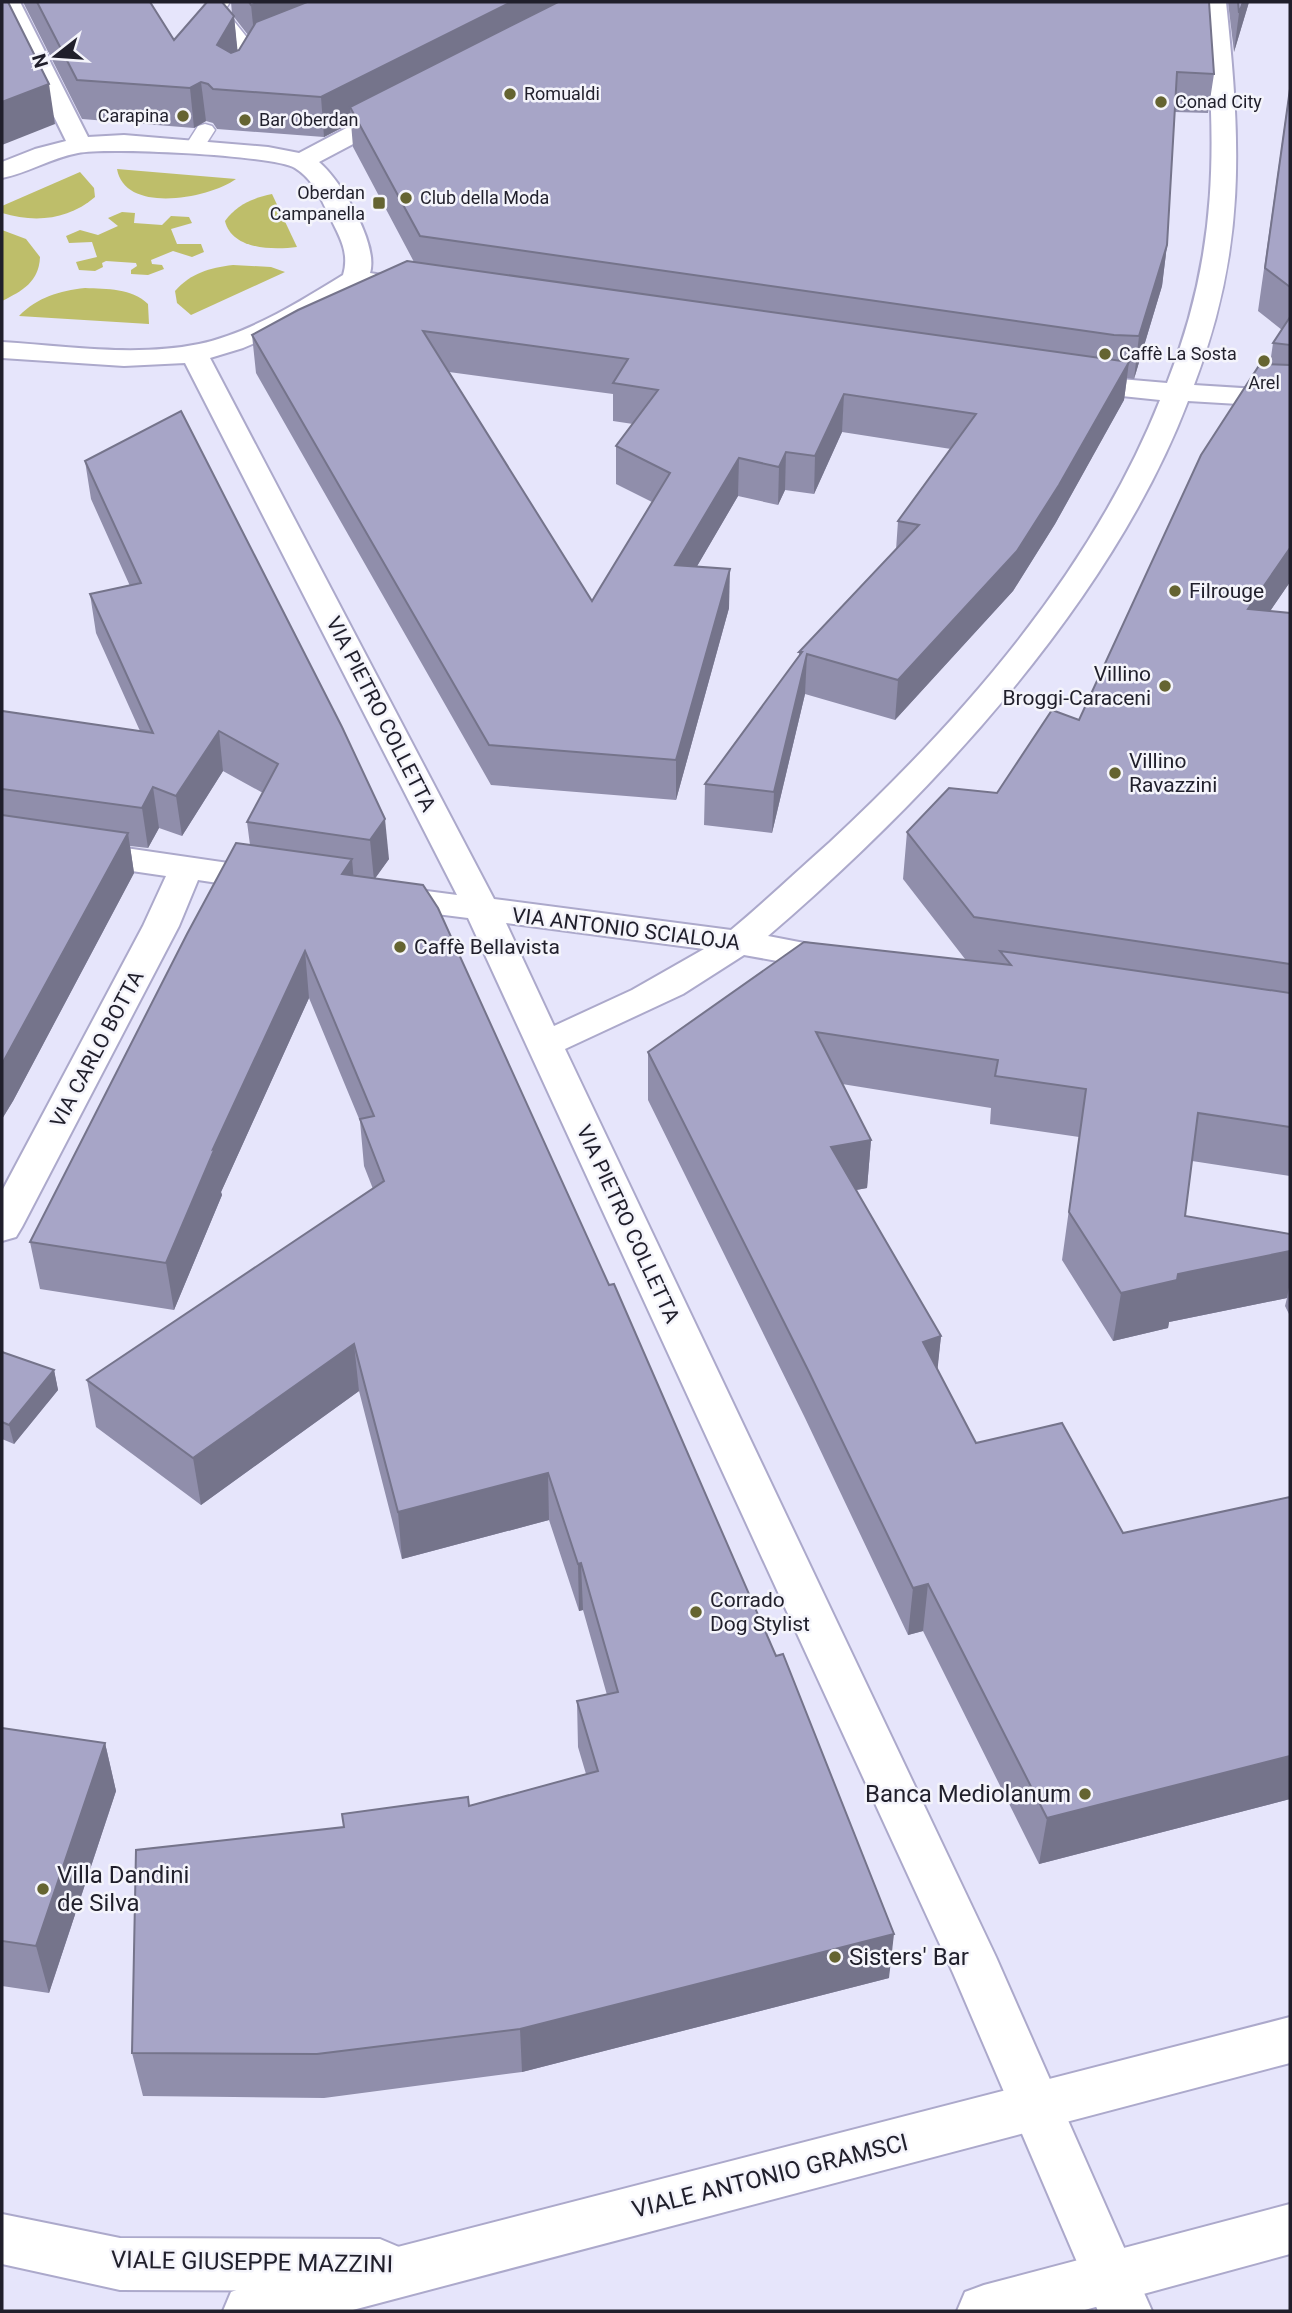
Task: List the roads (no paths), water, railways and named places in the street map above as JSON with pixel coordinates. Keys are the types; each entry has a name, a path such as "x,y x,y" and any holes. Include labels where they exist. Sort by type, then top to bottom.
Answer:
{"street":[{"path":"9,2 80,145"},
{"path":"545,1044 648,995 738,942 863,830 937,756 1016,666 1111,525 1146,463 1191,359 1219,253 1225,146 1215,2"},
{"path":"302,161 415,102"},
{"path":"2,170 44,154 80,145 200,139 302,161 323,178 358,248 360,263 355,279 331,295 226,345 194,354 145,356 2,350"},
{"path":"355,279 443,292"},
{"name":"VIA PIETRO COLLETTA","path":"194,354 482,910 978,1973 1118,2294"},
{"path":"1055,380 1177,393 1290,399"},
{"path":"2,841 307,886"},
{"name":"VIA CARLO BOTTA","path":"2,1227 161,926 186,869"},
{"name":"VIA ANTONIO SCIALOJA","path":"348,891 738,942 794,954 875,966"},
{"name":"VIALE ANTONIO GRAMSCI","path":"250,2311 1290,2040"},
{"path":"984,2311 1118,2294 1290,2229"},
{"name":"VIALE GIUSEPPE MAZZINI","path":"2,2239 120,2264 421,2266"}],"lane":[{"path":"221,2 215,10 257,52 240,74"}],"place":[{"name":"Romualdi","path":"510,94"},
{"name":"Conad City","path":"1161,102"},
{"name":"Carapina","path":"183,116"},
{"name":"Bar Oberdan","path":"245,120"},
{"name":"Club della Moda","path":"406,198"},
{"name":"Oberdan Campanella","path":"379,203"},
{"name":"Caffè La Sosta","path":"1105,354"},
{"name":"Arel","path":"1264,361"},
{"name":"Filrouge","path":"1175,591"},
{"name":"Villino Broggi-Caraceni","path":"1165,686"},
{"name":"Villino Ravazzini","path":"1115,773"},
{"name":"Caffè Bellavista","path":"400,947"},
{"name":"Corrado Dog Stylist","path":"696,1612"},
{"name":"Banca Mediolanum","path":"1085,1794"},
{"name":"Villa Dandini de Silva","path":"43,1889"},
{"name":"Sisters' Bar","path":"835,1957"}]}
